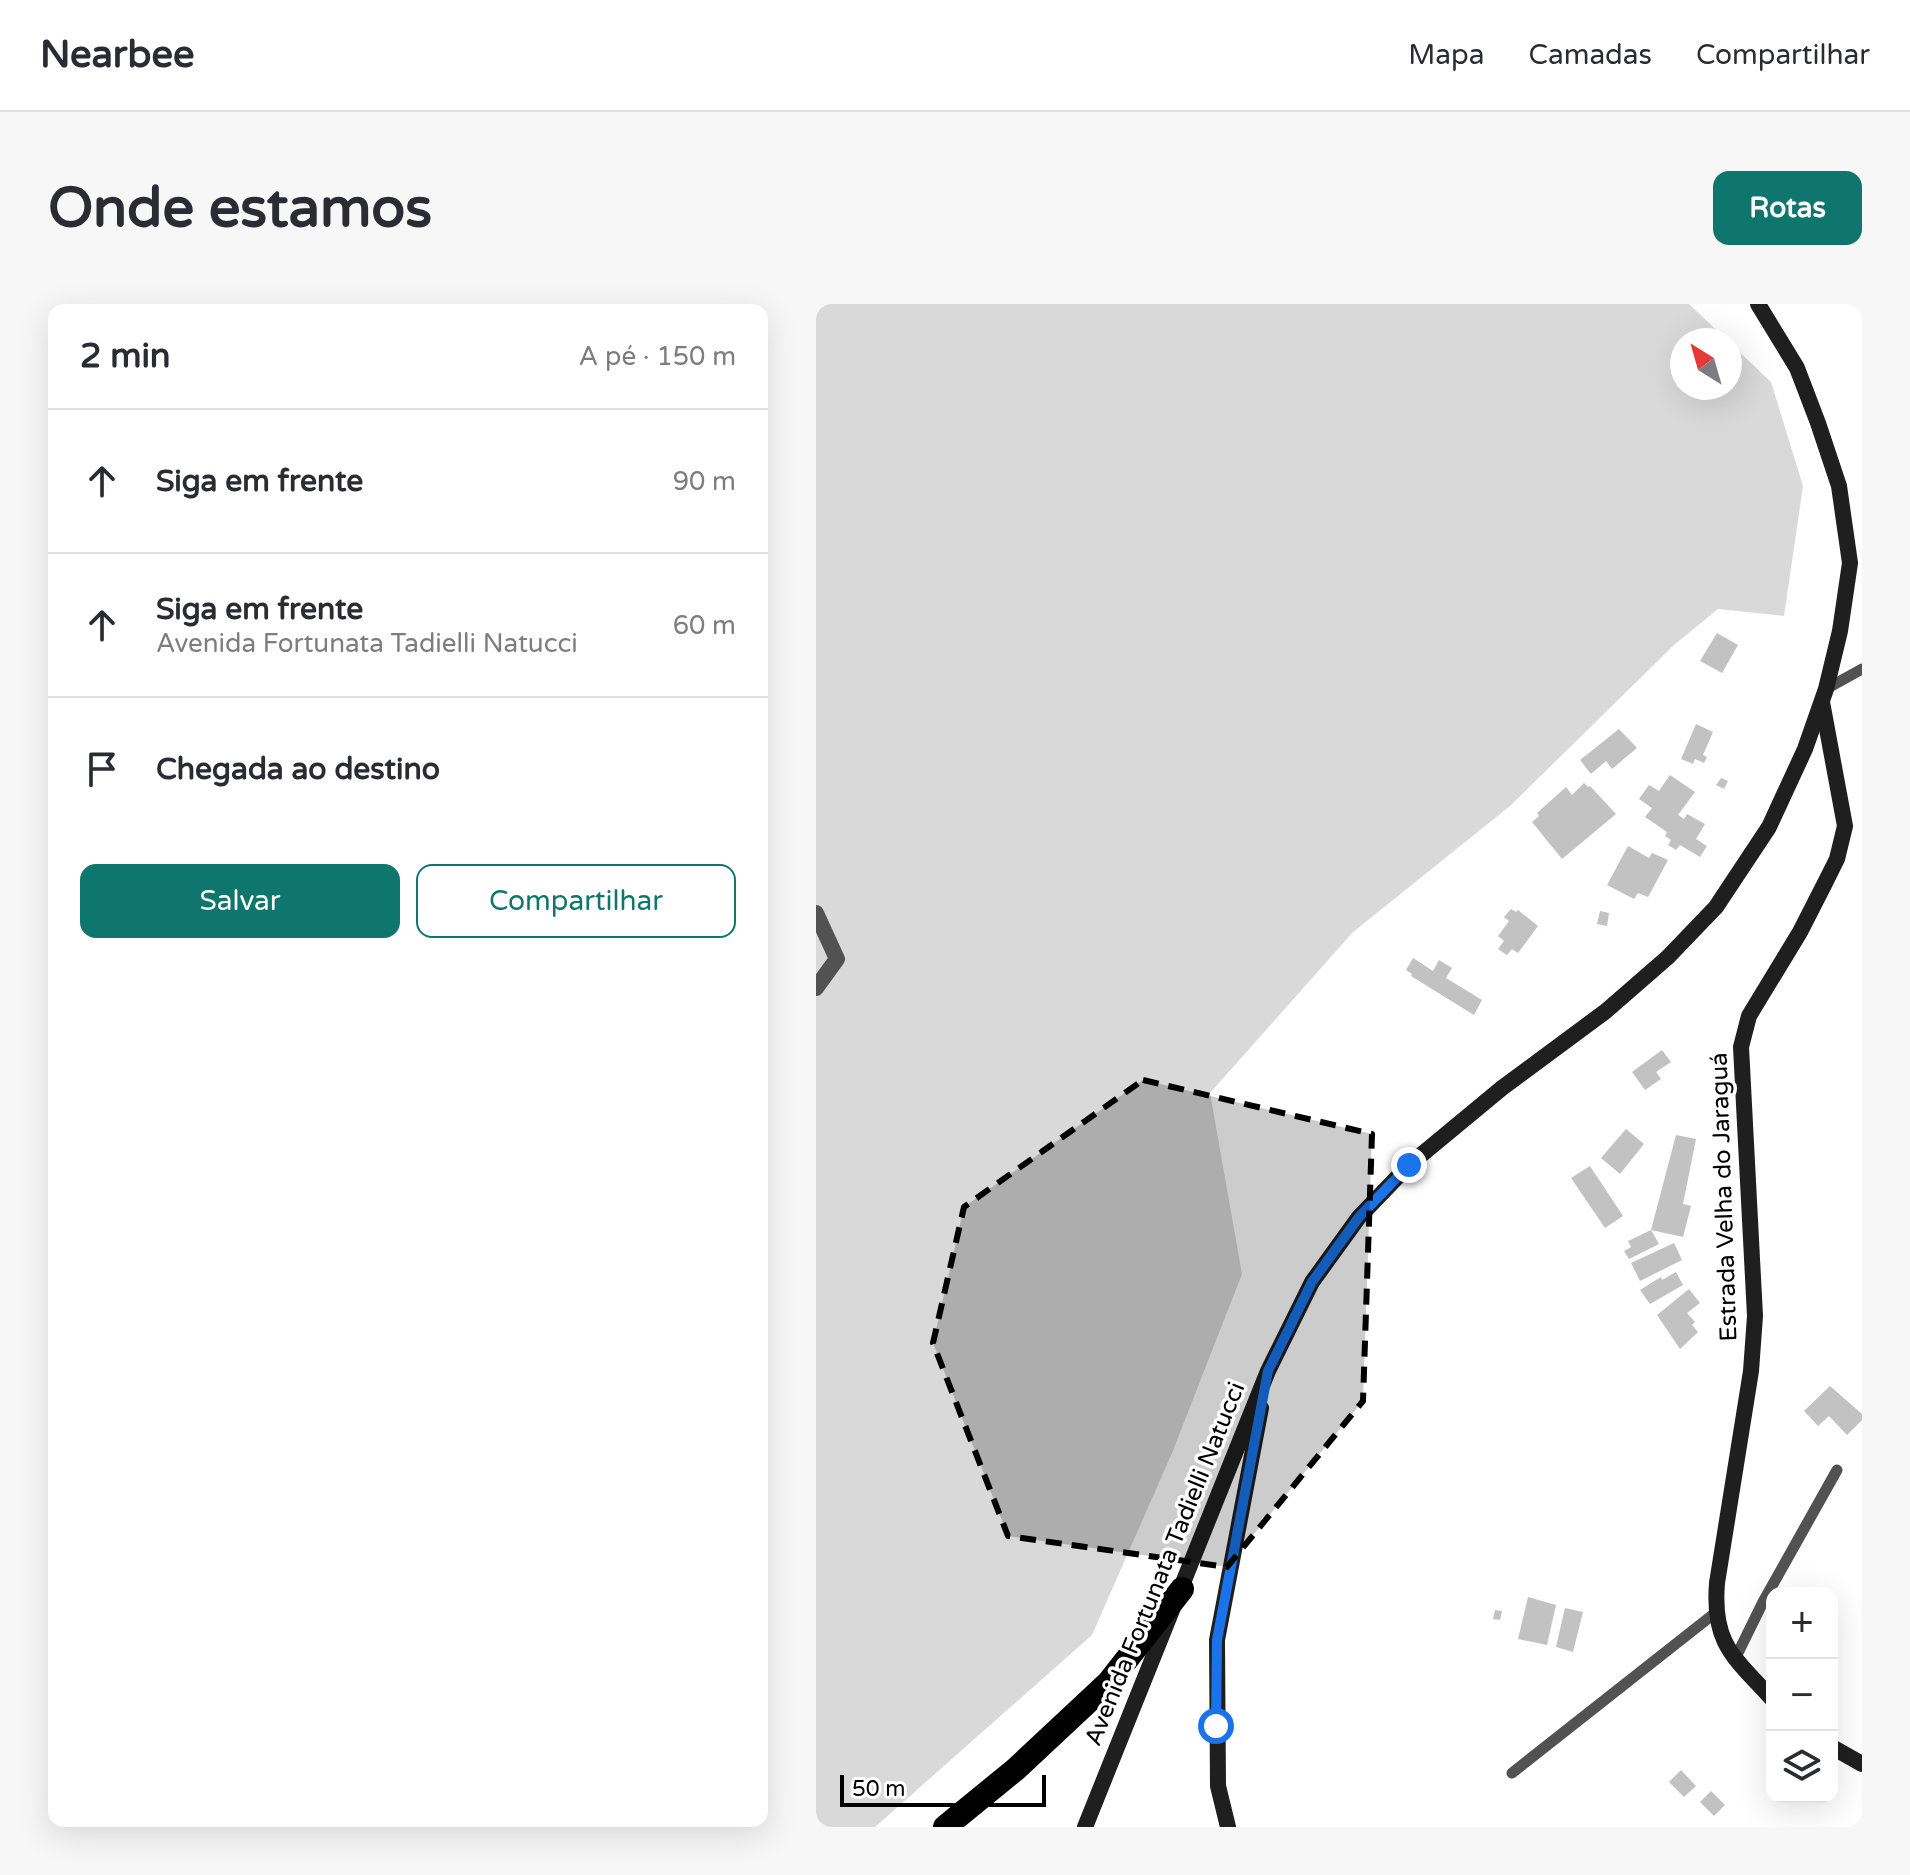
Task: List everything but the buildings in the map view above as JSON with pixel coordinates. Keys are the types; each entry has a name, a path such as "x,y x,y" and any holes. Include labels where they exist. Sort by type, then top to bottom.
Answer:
{"highway":[{"path":"945,1827 1016,1769 1109,1682 1182,1589"}],"main road":[{"name":"Avenida Fortunata Tadielli Natucci","path":"1085,1827 1268,1371 1312,1282 1359,1217 1409,1165 1502,1088 1606,1011 1668,957 1716,907 1769,827 1805,749 1824,694 1840,631 1850,563 1839,486 1818,423 1797,368 1758,304"},
{"name":"Estrada Velha do Jaraguá","path":"1766,1693 1735,1659 1723,1638 1715,1613 1717,1583 1751,1371 1755,1316 1741,1047 1749,1016 1800,932 1837,859 1845,826 1824,694"},
{"path":"1228,1827 1218,1786 1217,1640 1268,1371"},
{"path":"1838,1750 1862,1764"}],"street":[{"path":"816,913 837,959 816,988"}],"lane":[{"path":"1824,694 1862,669"},
{"path":"1735,1659 1763,1602 1837,1470"},
{"path":"1512,1773 1715,1613"}],"highlighted area":[{"path":"1143,1080 1372,1134 1363,1401 1227,1567 1008,1536 933,1343 964,1207"}],"shaded area":[{"path":"816,304 1689,304 1714,328 1670,328 1670,400 1742,400 1742,354 1771,382 1803,486 1784,616 1718,609 1674,645 1510,806 1353,932 1210,1093 1242,1274 1172,1453 1092,1635 875,1827 816,1827"}],"route":[{"path":"1216,1726 1217,1640 1268,1371 1312,1282 1359,1217 1409,1165"}]}
